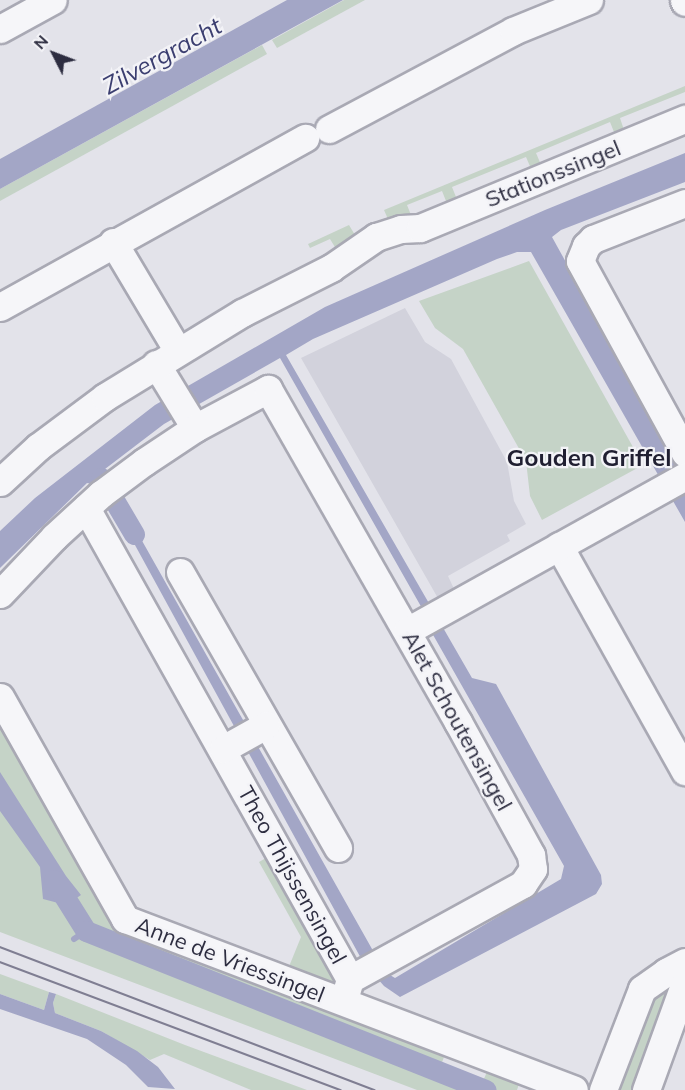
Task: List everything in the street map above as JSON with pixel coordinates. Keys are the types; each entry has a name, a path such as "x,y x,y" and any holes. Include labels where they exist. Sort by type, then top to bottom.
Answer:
{"street":[{"path":"0,29 21,8 53,0"},
{"path":"0,307 113,242 317,133 513,31 589,0"},
{"name":"Stationssingel","path":"0,482 38,447 105,397 242,313 331,268 376,237 401,229 420,228 685,119"},
{"path":"422,622 559,546 679,473 583,268 581,255 592,239 685,202"},
{"path":"0,594 54,537 190,421 171,389 167,357 113,242"},
{"name":"Alet Schoutensingel","path":"190,421 268,389 422,622 531,855 533,869 523,884 360,979"},
{"name":"Theo Thijssensingel","path":"100,496 245,737 338,848"},
{"path":"559,546 685,771"},
{"name":"Theo Thijssensingel","path":"180,572 245,737 360,979"},
{"name":"Anne de Vriessingel","path":"0,697 125,919 360,979 574,1090"},
{"path":"603,1090 642,989 685,962"},
{"path":"646,1090 685,982"}],"shaded area":[{"path":"405,308 425,342 451,359 507,462 514,501 526,524 507,535 510,541 448,576 455,591 439,600 301,358"}],"green space":[{"path":"344,0 365,0 277,48 272,40"},
{"path":"262,45 267,54 0,201 0,189"},
{"path":"685,86 685,92 620,118 625,133 616,137 610,122 536,153 542,167 532,171 526,157 452,187 458,202 448,206 442,191 407,205 413,220 391,226 384,210"},
{"path":"349,225 358,240 338,252 330,239 310,248 308,244"},
{"path":"529,261 643,465 542,520 530,496 526,461 463,349 435,328 419,301"},
{"path":"0,713 116,929 447,1049 441,1065 483,1081 490,1065 521,1078 517,1090 417,1090 0,932"},
{"path":"266,858 315,946 321,942 338,981 332,987 288,969 301,937 259,862"},
{"path":"0,974 49,992 44,1010 0,994"},
{"path":"666,981 671,983 675,994 667,1016 661,1014 644,1061 649,1063 640,1087 638,1090 610,1090 609,1086 620,1060 626,1062 643,1016 637,1014 645,995"},
{"path":"56,994 307,1090 251,1090 164,1054 150,1060 101,1031 55,1013 53,1003"}],"water":[{"path":"287,0 343,0 0,189 0,159"},
{"path":"685,153 685,182 561,230 552,237 677,463 675,471 685,487 685,522 531,252 517,252 497,259 313,339 286,355 472,678 496,684 601,875 602,884 596,894 400,997 384,986 363,962 118,514 123,507 385,972 395,978 561,879 564,866 432,633 423,610 280,358 164,424 105,469 108,478 92,484 87,483 0,568 0,531 35,498 155,405 325,307 545,210"},
{"path":"0,772 66,876 81,895 66,905 43,899 40,867 0,811"},
{"path":"49,992 56,994 53,1003 55,1013 101,1031 137,1051 158,1067 175,1089 148,1087 126,1065 87,1039 0,1009 0,994 44,1010"}],"waterway":[{"path":"101,478 134,534"},
{"path":"54,880 86,931 486,1090"},
{"path":"74,939 86,931"}],"tram line":[{"path":"0,947 375,1090"},
{"path":"0,962 341,1090"}],"district":[{"name":"Gouden Griffel","path":"589,458"}],"water label":[{"name":"Zilvergracht","path":"162,56"}]}
